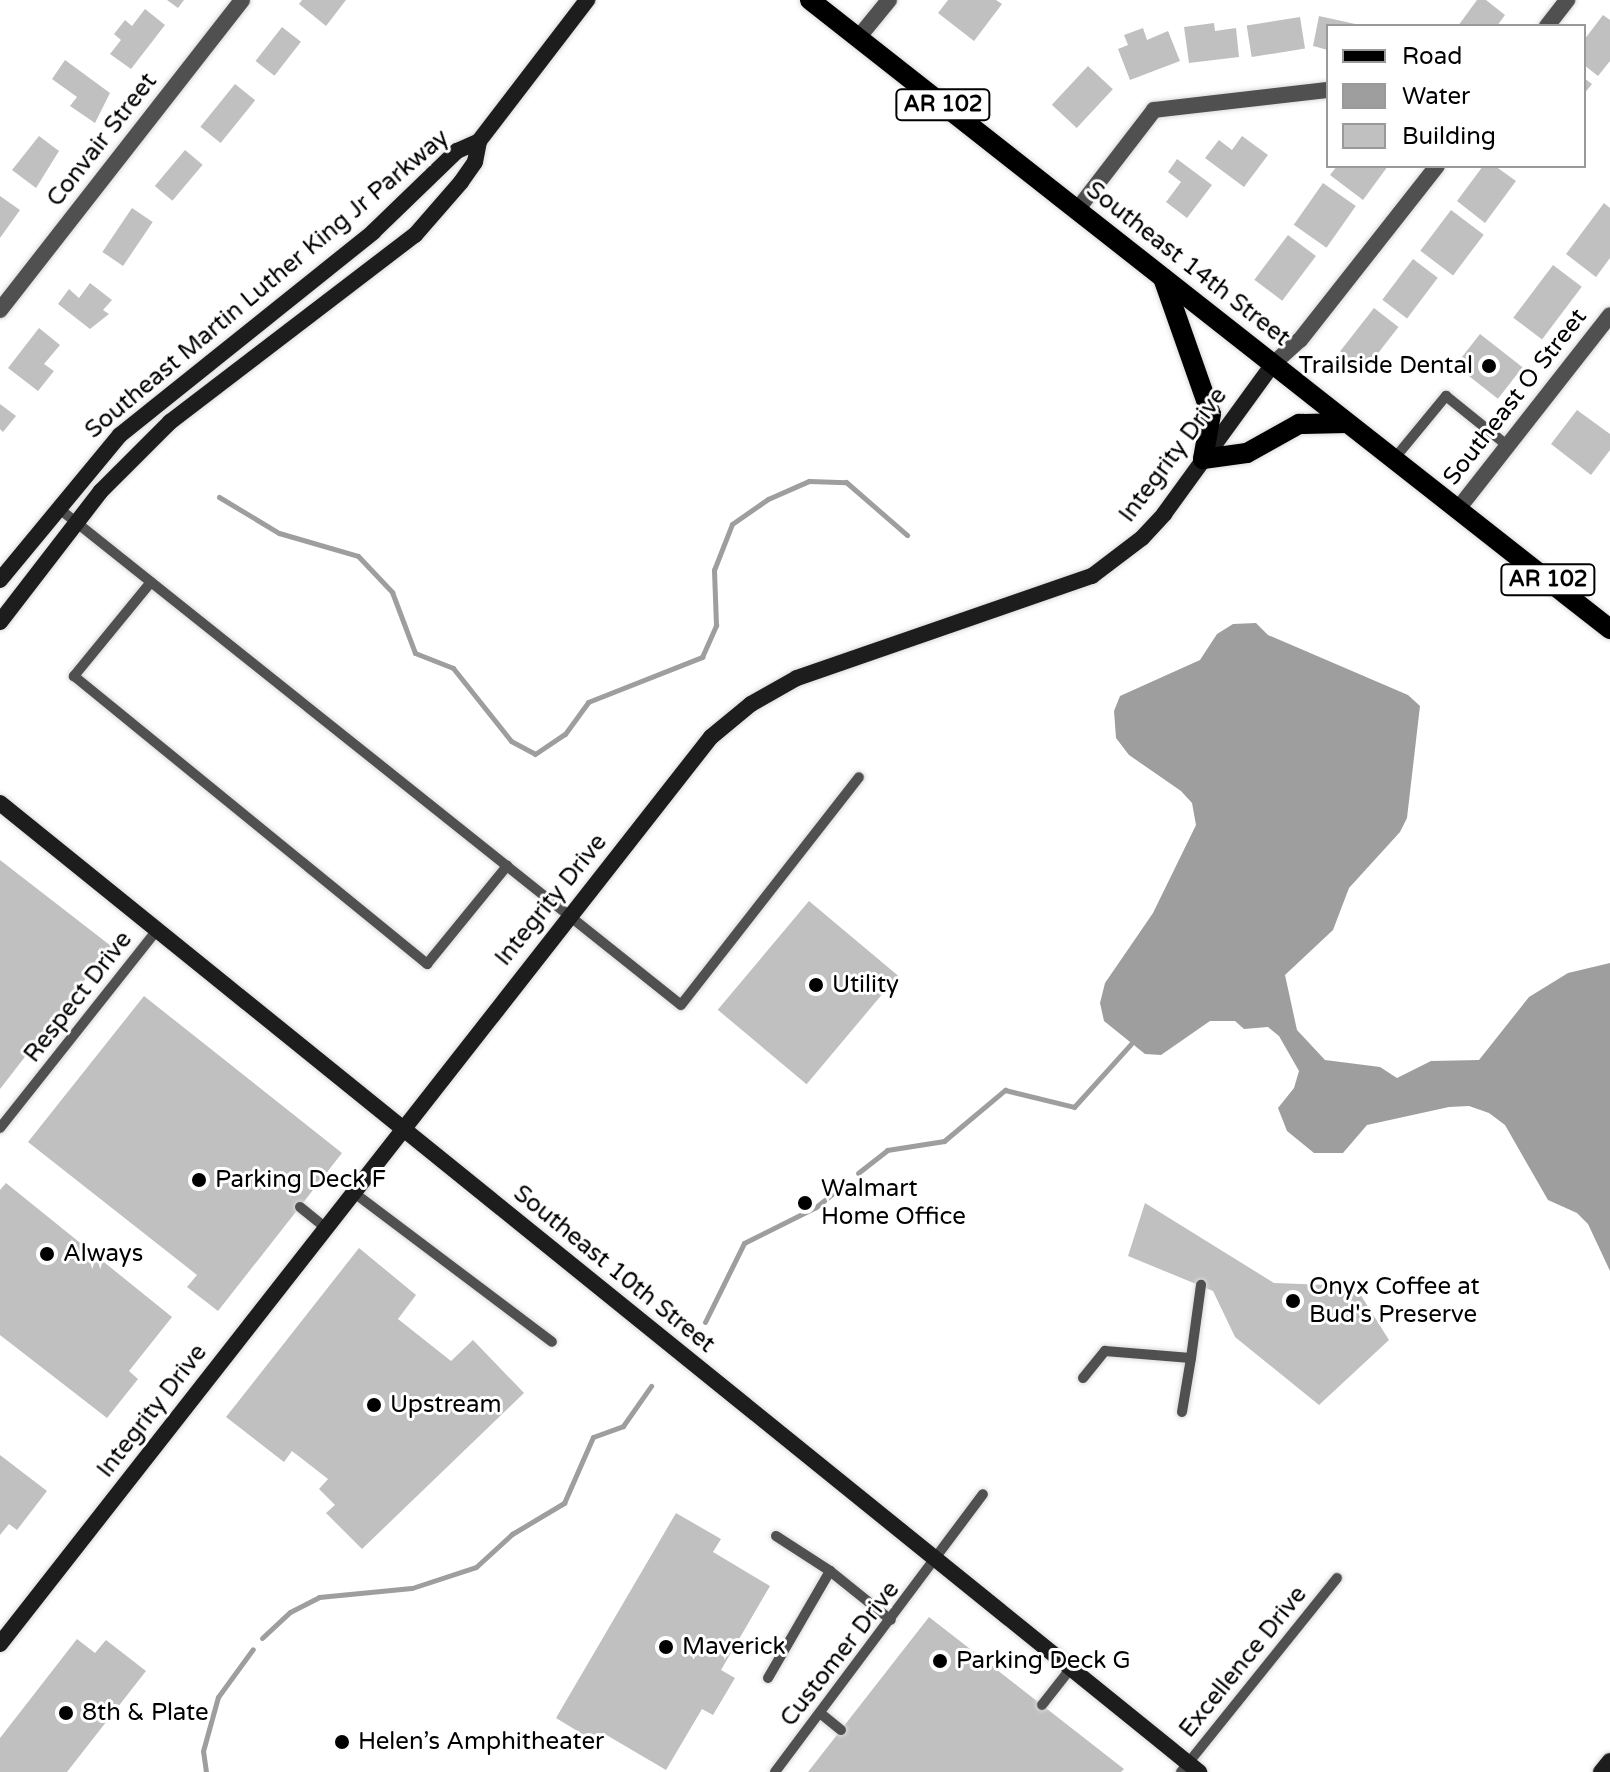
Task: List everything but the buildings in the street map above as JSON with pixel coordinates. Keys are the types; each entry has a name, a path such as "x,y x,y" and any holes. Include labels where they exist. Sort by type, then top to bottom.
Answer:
{"main road":[{"name":"Southeast 14th Street","path":"810,0 1610,629"},
{"path":"1163,278 1211,414 1203,459 1247,453 1299,424 1347,423"}],"street":[{"name":"Convair Street","path":"0,310 242,0"},
{"name":"Southeast Martin Luther King Jr Parkway","path":"0,622 77,523 170,422 415,235 461,182 475,162 479,141 587,0"},
{"path":"858,38 889,0"},
{"path":"1549,24 1567,0"},
{"path":"1077,210 1154,110 1326,90"},
{"name":"Southeast Martin Luther King Jr Parkway","path":"0,580 57,507 120,435 373,232 457,151 479,141"},
{"path":"1273,364 1300,340 1435,168"},
{"name":"Southeast O Street","path":"1458,509 1610,315"},
{"name":"Integrity Drive","path":"0,1644 568,915 711,737 751,704 797,678 1092,576 1142,538 1273,364"},
{"name":"Southeast 10th Street","path":"0,803 1071,1668 1189,1769"}],"lane":[{"path":"1394,459 1446,396 1508,446"},
{"path":"57,507 681,1005 859,777"},
{"path":"151,582 74,676 427,964 507,866"},
{"name":"Respect Drive","path":"0,1128 157,930"},
{"path":"353,1192 552,1342"},
{"path":"300,1207 325,1227"},
{"path":"1182,1412 1201,1285"},
{"path":"1083,1378 1105,1351 1191,1358"},
{"name":"Customer Drive","path":"775,1772 936,1561 983,1494"},
{"path":"776,1536 830,1571 891,1620"},
{"path":"768,1678 830,1571"},
{"name":"Excellence Drive","path":"1189,1769 1337,1578"},
{"path":"1042,1705 1071,1668"},
{"path":"820,1713 841,1730"}],"water":[{"path":"1256,623 1268,635 1408,695 1420,706 1407,818 1400,832 1349,888 1333,930 1285,975 1297,1030 1325,1060 1380,1067 1397,1078 1431,1061 1479,1060 1529,997 1568,973 1610,963 1610,1271 1588,1224 1577,1213 1548,1200 1505,1125 1489,1113 1469,1106 1449,1107 1367,1125 1343,1153 1314,1153 1287,1131 1278,1108 1294,1088 1299,1071 1279,1036 1268,1027 1244,1029 1235,1021 1210,1021 1161,1055 1145,1054 1104,1021 1100,1003 1105,983 1153,913 1196,825 1192,803 1181,791 1129,755 1116,738 1114,711 1120,696 1200,660 1217,634 1233,624"}],"waterway":[{"path":"219,497 279,533 358,556 392,592 415,653 453,668 511,741 535,754 565,734 588,702 702,657 716,625 714,570 732,524 768,499 809,481 846,482 907,535"},
{"path":"858,1173 887,1150 944,1141 1005,1090 1074,1107 1131,1044"},
{"path":"705,1322 744,1243 816,1207 846,1183"},
{"path":"262,1638 290,1612 319,1597 412,1588 476,1567 512,1534 564,1503 593,1437 623,1426 651,1386"},
{"path":"206,1772 203,1751 218,1697 253,1649"}],"place":[{"name":"Trailside Dental","path":"1489,366"},
{"name":"Utility","path":"816,985"},
{"name":"Parking Deck F","path":"199,1180"},
{"name":"Walmart Home Office","path":"805,1203"},
{"name":"Always","path":"47,1254"},
{"name":"Onyx Coffee at Bud's Preserve","path":"1293,1301"},
{"name":"Upstream","path":"374,1405"},
{"name":"Maverick","path":"666,1647"},
{"name":"Parking Deck G","path":"940,1661"},
{"name":"8th & Plate","path":"66,1713"},
{"name":"Helen’s Amphitheater","path":"342,1742"}]}
